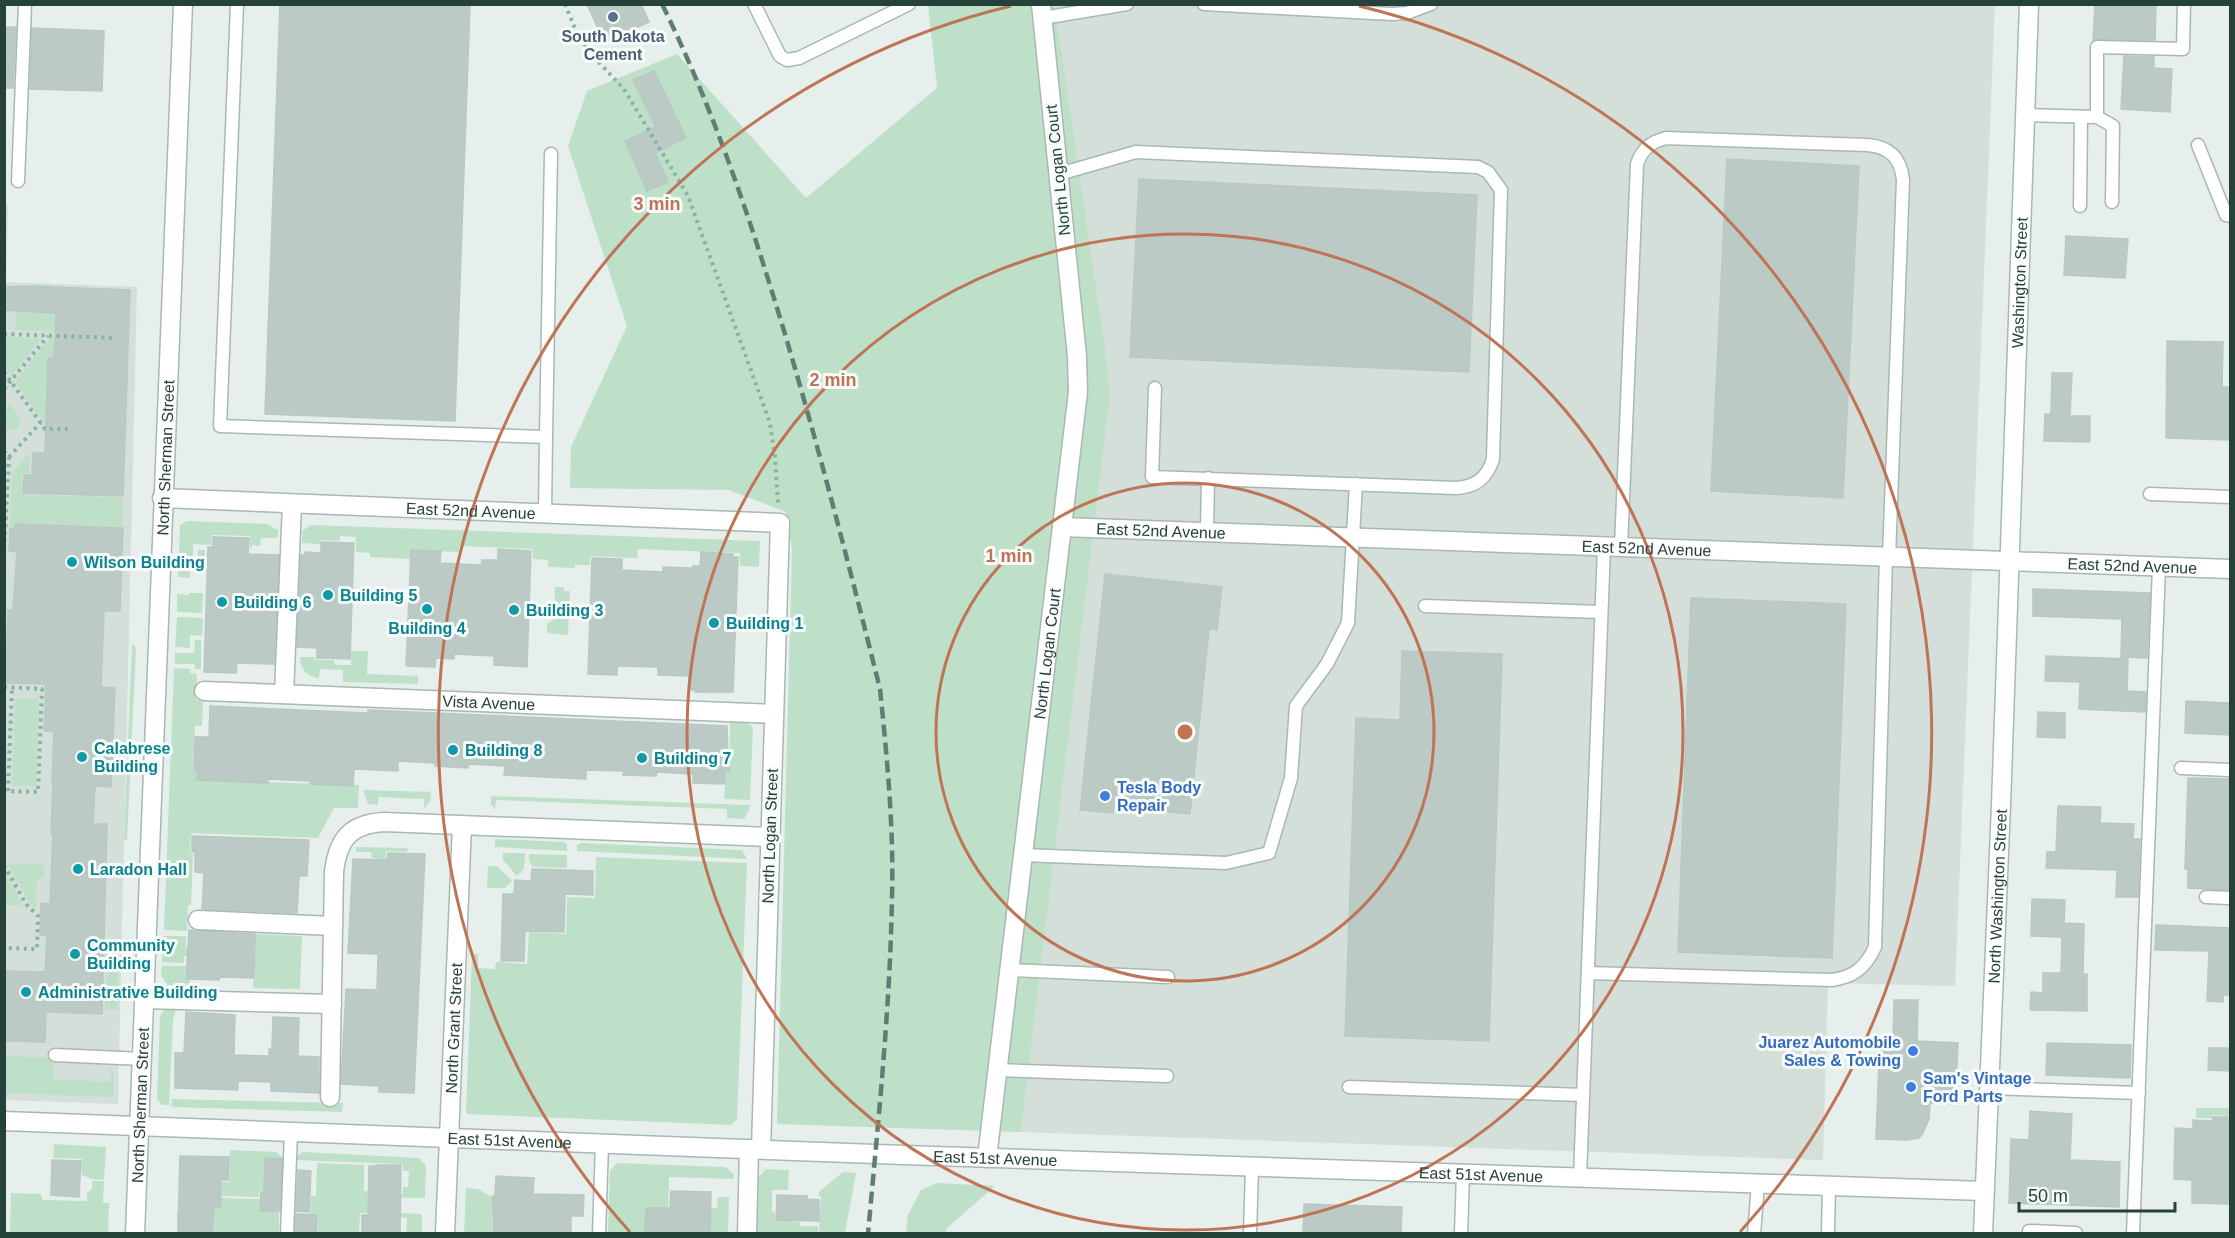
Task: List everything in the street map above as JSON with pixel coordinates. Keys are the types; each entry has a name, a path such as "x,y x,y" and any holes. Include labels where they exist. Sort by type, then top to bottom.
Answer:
{"street":[{"name":"North Sherman Street","path":"135,1233 183,4"},
{"name":"Washington Street","path":"2009,561 2029,4"},
{"name":"North Logan Court","path":"987,1158 1078,392 1042,11"},
{"name":"East 52nd Avenue","path":"162,498 780,523"},
{"path":"284,694 292,504"},
{"name":"North Logan Street","path":"747,1233 755,1149 770,837 780,523"},
{"name":"East 52nd Avenue","path":"1062,527 2230,569"},
{"name":"North Washington Street","path":"1983,1233 2009,561"},
{"name":"Vista Avenue","path":"204,691 774,714"},
{"path":"330,1097 336,856 342,842 353,830 367,823 384,822 770,837"},
{"name":"North Grant Street","path":"445,1233 462,825"},
{"path":"198,920 333,926"},
{"path":"144,999 332,1004"},
{"name":"East 51st Avenue","path":"4,1121 987,1158 1984,1191"}],"lane":[{"path":"18,182 25,4"},
{"path":"237,4 220,426 546,437"},
{"path":"754,4 780,56 787,60 799,58 909,4"},
{"path":"1042,11 1127,4"},
{"path":"1204,4 1392,14 1407,13 1431,4"},
{"path":"2097,117 2097,47 2183,49 2184,4"},
{"path":"2025,115 2097,117 2113,126 2112,202"},
{"path":"2080,206 2081,117"},
{"path":"1580,1177 1601,612 1612,547 1636,176 1640,155 1656,141 1666,138 1880,146 1896,157 1902,169 1903,180 1875,947 1869,960 1859,971 1846,978 1832,980 1588,973"},
{"path":"2198,145 2226,215 2230,216"},
{"path":"1059,174 1136,152 1478,167 1488,172 1501,190 1493,459 1484,478 1476,484 1466,488 1152,477 1155,388"},
{"path":"545,513 551,154"},
{"path":"1207,532 1209,478"},
{"path":"1023,855 1226,863 1269,853 1291,778 1296,706 1327,664 1348,623 1356,484"},
{"path":"2150,494 2230,497"},
{"path":"2133,1233 2159,567"},
{"path":"1425,606 1601,612"},
{"path":"2181,768 2230,770"},
{"path":"2206,897 2230,898"},
{"path":"1010,970 1168,977"},
{"path":"55,1055 142,1059"},
{"path":"998,1070 1167,1076"},
{"path":"1349,1087 1583,1095"},
{"path":"1989,1088 2139,1094"},
{"path":"287,1233 291,1132"},
{"path":"599,1233 602,1143"},
{"path":"1250,1233 1252,1167"},
{"path":"1461,1233 1463,1174"},
{"path":"1754,1233 1758,1184"},
{"path":"1828,1233 1829,1186"},
{"path":"2029,1233 2029,1231 2076,1233"}],"path":[{"path":"565,4 576,31 591,54 624,89 688,195 770,423 780,523"},
{"path":"4,334 115,338"},
{"path":"4,389 48,335"},
{"path":"4,372 45,429 70,429"},
{"path":"4,554 9,457 40,422"},
{"path":"4,451 9,457"},
{"path":"4,687 42,689 38,792 6,791 12,688"},
{"path":"4,865 26,904 38,916 37,949 4,948"}],"shaded area":[{"path":"1055,5 1995,5 1955,986 1828,983 1823,1160 1021,1132 1110,396 1107,361"},
{"path":"5,205 8,205 6,282 137,287 118,1104 5,1100"}],"green space":[{"path":"928,5 1055,5 1107,361 1110,396 1021,1132 777,1124 792,549 786,512 729,490 570,488 571,447 627,326 568,146 587,91 677,54 806,198 937,88"},
{"path":"36,284 51,285 50,312 55,313 55,329 109,334 15,330 16,312 35,312"},
{"path":"4,337 42,338 11,376 5,367"},
{"path":"50,338 110,341 68,357 47,357 46,407 51,408 47,427 15,382"},
{"path":"10,404 20,418 18,429 5,429 5,411"},
{"path":"30,453 29,473 22,473 22,494 123,498 122,527 31,524 30,529 10,528 12,473"},
{"path":"187,521 267,524 278,530 278,538 261,538 260,546 252,545 250,550 250,536 212,535 211,545 193,544 193,556 179,556 180,525"},
{"path":"311,525 760,541 759,567 740,566 740,553 638,549 637,558 590,556 590,565 575,565 575,568 548,567 548,560 533,559 533,549 460,546 459,552 411,550 410,559 370,557 370,553 356,552 356,537 340,536 340,541 321,540 320,544 302,543 302,531"},
{"path":"198,550 205,550 204,567 190,567 190,578 178,577 178,561 197,561"},
{"path":"555,587 564,587 564,591 570,591 568,635 547,633 547,624 554,619"},
{"path":"189,593 203,593 202,613 177,612 177,594 189,595"},
{"path":"177,617 203,618 202,636 190,635 190,648 175,647"},
{"path":"195,640 201,640 201,669 195,669 195,664 175,664 175,653 194,653"},
{"path":"132,643 136,648 127,840 124,840"},
{"path":"351,651 368,651 367,674 418,676 418,684 343,682 343,670 320,669 319,678 305,672 300,661 300,657 315,657 315,660 334,660 335,665 351,665"},
{"path":"174,668 190,669 190,673 197,674 196,700 203,701 202,726 195,726 193,772 197,773 197,780 359,785 358,808 334,808 318,838 191,833 190,853 193,854 191,905 188,905 187,931 164,930"},
{"path":"15,699 39,699 36,786 12,786"},
{"path":"730,722 747,723 753,727 750,800 724,799 726,774 730,774"},
{"path":"363,790 431,792 430,802 424,808 424,799 378,797 378,805 368,804"},
{"path":"491,796 750,805 744,819 727,818 727,809 496,800 495,809 491,805"},
{"path":"495,839 564,842 567,844 567,851 495,847"},
{"path":"581,843 742,850 747,859 577,851 577,845"},
{"path":"356,847 408,848 407,852 386,851 385,883 377,883 377,858 372,858 371,852 356,852"},
{"path":"503,853 525,853 524,869 517,876 503,860"},
{"path":"529,854 567,855 567,868 533,867 529,861"},
{"path":"596,857 747,863 737,1119 731,1125 466,1114 472,954 478,954 478,968 495,969 496,962 527,964 529,932 566,934 567,897 595,898"},
{"path":"8,864 44,865 44,878 37,878 36,909 29,902"},
{"path":"488,866 497,866 512,881 505,888 487,888"},
{"path":"5,872 23,905 5,905"},
{"path":"255,934 302,936 300,989 253,988"},
{"path":"163,936 186,936 186,948 192,948 192,956 184,956 184,963 162,962"},
{"path":"108,940 119,941 117,1010 105,1010"},
{"path":"162,966 186,966 185,980 190,980 190,985 168,985 161,976"},
{"path":"165,1009 176,1009 173,1020 169,1105 162,1105 157,1099 160,1016"},
{"path":"5,1056 54,1058 53,1079 110,1082 111,1068 114,1075 113,1097 5,1093"},
{"path":"172,1099 343,1103 342,1112 171,1107"},
{"path":"2196,1108 2230,1108 2230,1116 2212,1115 2212,1118 2196,1118"},
{"path":"54,1144 106,1147 104,1180 82,1175 82,1159 53,1158"},
{"path":"230,1150 276,1152 283,1158 264,1158 264,1174 282,1175 281,1191 260,1190 259,1197 222,1196 222,1188 215,1188 214,1184 178,1183 178,1180 229,1182"},
{"path":"303,1152 419,1158 426,1166 425,1198 378,1197 378,1193 403,1194 403,1187 408,1187 409,1171 403,1171 403,1164 296,1160 296,1157"},
{"path":"317,1163 364,1165 364,1191 373,1192 372,1213 360,1213 359,1233 317,1233 318,1214 310,1214 311,1196 316,1196"},
{"path":"617,1163 725,1167 734,1174 734,1179 669,1177 670,1234 608,1234 610,1171"},
{"path":"766,1169 789,1170 788,1190 772,1190 772,1212 775,1213 775,1220 800,1222 800,1226 818,1226 818,1233 755,1234 757,1179"},
{"path":"843,1172 856,1173 845,1233 819,1233 821,1197 819,1192"},
{"path":"92,1181 104,1181 103,1203 109,1203 108,1233 10,1233 11,1193 41,1194 43,1200 87,1201 87,1193 92,1189"},
{"path":"937,1183 995,1186 947,1228 946,1233 906,1233 908,1215 921,1190"},
{"path":"466,1188 478,1189 491,1197 493,1233 464,1234"},
{"path":"718,1197 729,1197 728,1233 711,1233 711,1208 717,1208"},
{"path":"222,1198 260,1199 260,1211 279,1212 279,1233 213,1234 213,1231 177,1229 177,1212 214,1213 214,1208 221,1208"},
{"path":"374,1212 422,1214 422,1233 406,1233 407,1218"}],"building":[{"path":"280,4 470,4 455,421 265,414"},
{"path":"587,4 641,4 649,22 604,42"},
{"path":"2095,4 2156,4 2155,40 2093,40"},
{"path":"4,27 16,27 13,88 4,88"},
{"path":"32,28 104,31 102,91 30,89"},
{"path":"2124,56 2154,57 2154,68 2172,69 2170,112 2121,109"},
{"path":"654,71 686,138 655,153 668,182 647,191 625,141 656,127 633,80"},
{"path":"1727,159 1859,166 1843,498 1711,491"},
{"path":"1139,179 1477,195 1469,372 1130,357"},
{"path":"2066,236 2128,239 2125,278 2064,275"},
{"path":"4,287 130,290 123,496 23,493 24,475 32,475 33,453 45,453 48,358 54,358 56,313 4,310"},
{"path":"2167,341 2223,342 2222,387 2230,387 2230,440 2166,438"},
{"path":"2052,373 2072,373 2070,416 2090,416 2090,442 2044,441 2045,414 2051,414"},
{"path":"15,524 123,528 120,611 104,611 101,687 115,688 111,787 95,786 93,824 107,824 102,1014 46,1012 45,1042 4,1041 4,971 45,972 47,935 40,935 41,903 50,904 53,834 51,834 54,731 44,731 46,684 6,683 8,610 13,610 17,552 9,551 10,529 15,529"},
{"path":"213,537 249,538 248,554 279,555 274,664 237,663 236,673 204,672 208,547 213,547"},
{"name":"Building 5","path":"321,542 354,543 350,659 317,658 317,648 297,647 301,555 305,555 305,552 321,553"},
{"path":"498,549 531,551 527,667 494,665 494,656 454,654 454,659 436,658 435,667 406,666 411,550 441,551 440,563 481,565 482,560 498,560"},
{"path":"701,552 733,554 733,557 738,557 733,692 689,690 689,676 658,675 658,667 617,666 617,675 588,674 592,558 622,559 622,570 663,572 663,567 693,568 693,566 700,566"},
{"path":"1105,574 1222,587 1217,630 1209,629 1190,814 1114,806 1113,813 1080,810"},
{"path":"2033,589 2150,593 2147,658 2121,657 2122,619 2033,616"},
{"path":"1691,598 1846,604 1832,958 1678,952"},
{"path":"1402,651 1502,654 1489,1041 1345,1036 1356,718 1400,720"},
{"path":"2046,656 2128,659 2127,691 2146,692 2145,712 2079,709 2080,682 2045,681"},
{"path":"2186,701 2230,703 2230,735 2185,733"},
{"path":"210,706 368,713 368,710 727,726 728,750 730,750 729,773 725,772 725,784 693,783 693,774 657,772 656,776 623,775 624,771 586,770 586,779 504,775 505,766 468,764 468,768 398,761 398,771 354,769 353,786 268,779 268,783 197,780 198,772 194,772 195,737 209,737"},
{"path":"2038,712 2065,713 2065,738 2037,737"},
{"path":"2188,778 2230,779 2230,890 2188,888 2188,869 2185,869"},
{"path":"2058,806 2101,807 2100,823 2134,824 2133,839 2140,839 2138,897 2116,897 2117,870 2046,868 2047,852 2056,852"},
{"path":"192,836 309,840 307,876 299,876 297,913 202,909 204,873 195,872"},
{"path":"388,853 425,854 414,1093 379,1092 379,1086 341,1084 346,989 377,990 378,954 348,953 353,859 387,860"},
{"path":"532,869 593,871 593,895 565,894 564,932 525,931 524,961 501,961 503,894 514,894 515,880 531,881"},
{"path":"2032,899 2065,900 2064,923 2084,924 2083,974 2087,974 2087,1011 2030,1010 2031,992 2043,993 2043,973 2061,973 2062,937 2031,936"},
{"path":"2156,925 2230,928 2230,995 2223,995 2223,1002 2207,1001 2209,951 2155,950"},
{"path":"189,930 255,934 254,978 186,979"},
{"path":"1894,1000 1918,1000 1917,1041 1958,1043 1955,1104 1930,1103 1929,1119 1923,1133 1919,1138 1906,1140 1876,1139 1879,1060 1876,1060 1877,1039 1893,1040"},
{"path":"186,1012 235,1015 234,1055 269,1056 269,1049 272,1049 273,1017 299,1018 298,1056 319,1057 319,1093 271,1091 271,1082 238,1081 238,1090 175,1088 175,1053 184,1053"},
{"path":"2047,1043 2131,1045 2130,1078 2046,1075"},
{"path":"2209,1048 2230,1048 2230,1071 2208,1070"},
{"path":"2030,1111 2072,1114 2070,1160 2120,1162 2119,1207 2009,1203 2011,1139 2029,1140"},
{"path":"2213,1117 2230,1117 2230,1204 2192,1203 2192,1180 2174,1179 2175,1128 2193,1129 2193,1120 2212,1121"},
{"path":"180,1156 229,1157 228,1180 221,1180 221,1207 214,1207 212,1233 178,1233"},
{"path":"265,1158 282,1159 280,1211 260,1211 261,1192 264,1192"},
{"path":"52,1160 81,1161 79,1197 51,1195"},
{"path":"401,1165 400,1233 362,1233 362,1215 368,1215 369,1166"},
{"path":"298,1170 311,1171 309,1212 296,1211"},
{"path":"496,1176 534,1178 533,1194 584,1195 583,1216 571,1216 571,1233 494,1233 492,1196 495,1196"},
{"path":"671,1191 711,1192 710,1233 645,1233 646,1208 670,1208"},
{"path":"777,1195 807,1196 807,1199 819,1200 819,1221 776,1220"},
{"path":"1304,1204 1402,1207 1401,1233 1303,1233"},
{"path":"296,1214 317,1215 316,1233 295,1233"}],"railway":[{"path":"662,4 716,128 761,255 812,428 880,689 891,819 892,898 886,1024 868,1234"}],"place":[{"name":"South Dakota Cement","path":"613,17"},
{"name":"Wilson Building","path":"72,562"},
{"name":"Building 5","path":"328,595"},
{"name":"Building 6","path":"222,602"},
{"name":"Building 4","path":"427,609"},
{"name":"Building 3","path":"514,610"},
{"name":"Building 1","path":"714,623"},
{"name":"Building 8","path":"453,750"},
{"name":"Calabrese Building","path":"82,757"},
{"name":"Building 7","path":"642,758"},
{"name":"Tesla Body Repair","path":"1105,796"},
{"name":"Laradon Hall","path":"78,869"},
{"name":"Community Building","path":"75,954"},
{"name":"Administrative Building","path":"26,992"},
{"name":"Juarez Automobile Sales & Towing","path":"1913,1051"},
{"name":"Sam's Vintage Ford Parts","path":"1911,1087"}]}
